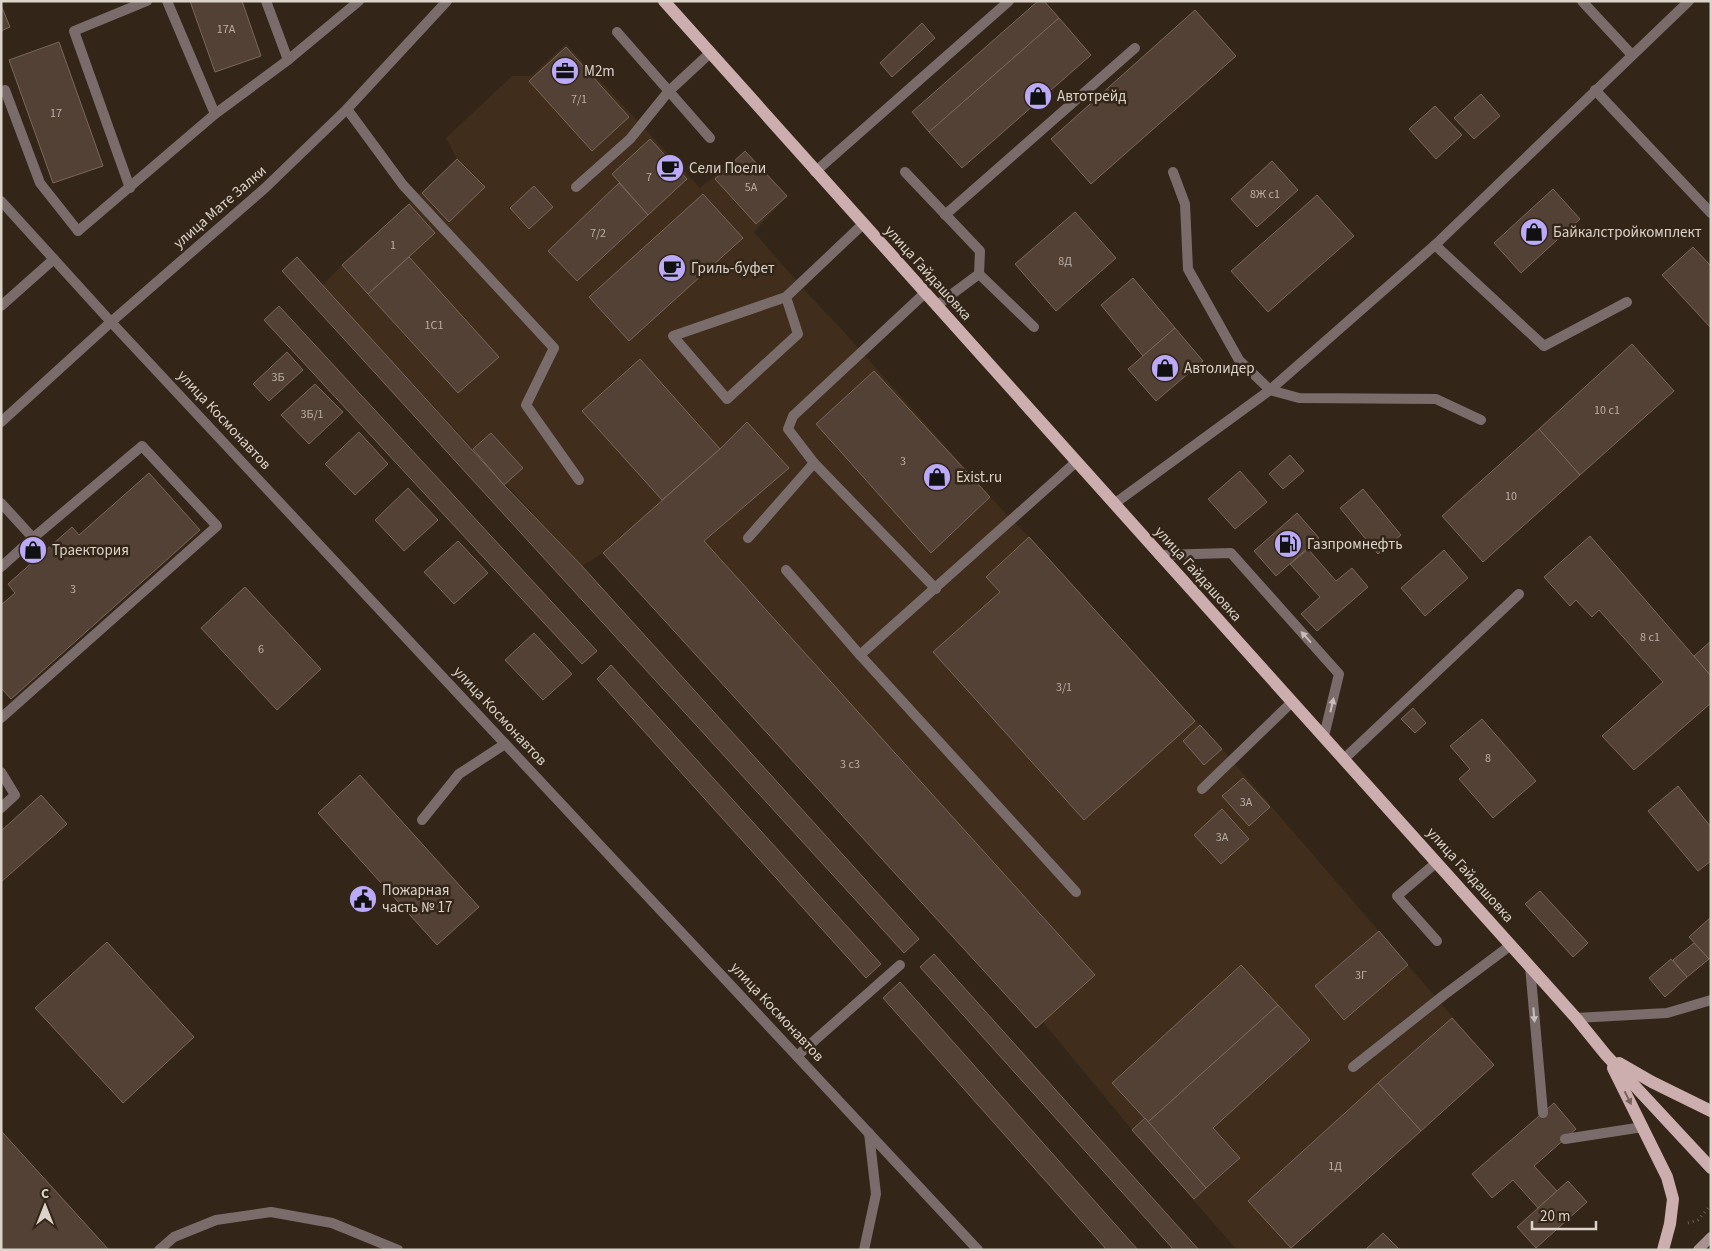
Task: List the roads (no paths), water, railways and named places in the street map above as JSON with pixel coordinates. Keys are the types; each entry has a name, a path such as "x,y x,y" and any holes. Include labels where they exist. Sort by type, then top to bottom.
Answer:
{"main road":[{"name":"улица Гайдашовка","path":"664,1 862,225 1292,702 1345,758 1576,1018 1606,1055 1711,1168"},
{"path":"1606,1055 1652,1082 1711,1111"},
{"path":"1606,1055 1667,1177 1673,1198 1670,1224 1663,1250"},
{"path":"1698,1250 1711,1237"}],"street":[{"path":"130,188 74,31 147,1"},
{"path":"167,1 215,114"},
{"path":"266,1 288,60"},
{"name":"улица Мате Залки","path":"1,422 111,322 265,188 347,109 447,1"},
{"path":"815,172 1009,1"},
{"path":"1582,1 1632,55"},
{"path":"1114,504 1270,390 1435,245 1689,1"},
{"path":"5,90 40,183 78,231 215,114 288,60 353,3"},
{"path":"617,32 710,138"},
{"path":"946,215 1135,48"},
{"path":"576,187 630,139 668,92 710,53"},
{"path":"1596,90 1711,213"},
{"path":"347,109 403,185 554,348 526,405 579,480"},
{"path":"905,172 980,251 979,274 1034,327"},
{"path":"1174,172 1185,204 1188,269 1239,360 1270,390 1299,398 1436,399 1481,420"},
{"name":"улица Космонавтов","path":"1,202 978,1250"},
{"path":"786,297 798,334 727,400 673,336 786,297 862,225"},
{"path":"1435,245 1544,346 1627,302"},
{"path":"1,306 54,259"},
{"path":"936,306 979,274"},
{"path":"925,293 794,416 788,429 814,463 936,589"},
{"path":"1,567 142,446 217,526 1,718"},
{"path":"860,655 1076,462"},
{"path":"748,538 814,463"},
{"path":"1,503 33,538"},
{"path":"1159,555 1231,552 1339,674 1324,736"},
{"path":"786,570 860,655 1076,892"},
{"path":"1345,758 1519,594"},
{"path":"1202,789 1292,702"},
{"path":"422,820 459,774 506,744"},
{"path":"1,772 15,795 1,808"},
{"path":"1437,862 1397,896 1438,941"},
{"path":"1353,1067 1511,945"},
{"path":"797,1056 900,965"},
{"path":"1530,966 1542,1113"},
{"path":"1576,1018 1667,1013 1711,1000"},
{"path":"1565,1139 1643,1127"},
{"path":"864,1250 876,1194 869,1133"},
{"path":"159,1250 174,1237 216,1220 271,1212 332,1223 398,1250"}],"place":[{"name":"М2m","path":"565,71"},
{"name":"Автотрейд","path":"1038,96"},
{"name":"Сели Поели","path":"670,168"},
{"name":"Байкалстройкомплект","path":"1534,232"},
{"name":"Гриль-буфет","path":"672,268"},
{"name":"Автолидер","path":"1165,368"},
{"name":"Exist.ru","path":"937,477"},
{"name":"Газпромнефть","path":"1288,544"},
{"name":"Траектория","path":"33,550"},
{"name":"Пожарная часть № 17","path":"363,899"}]}
